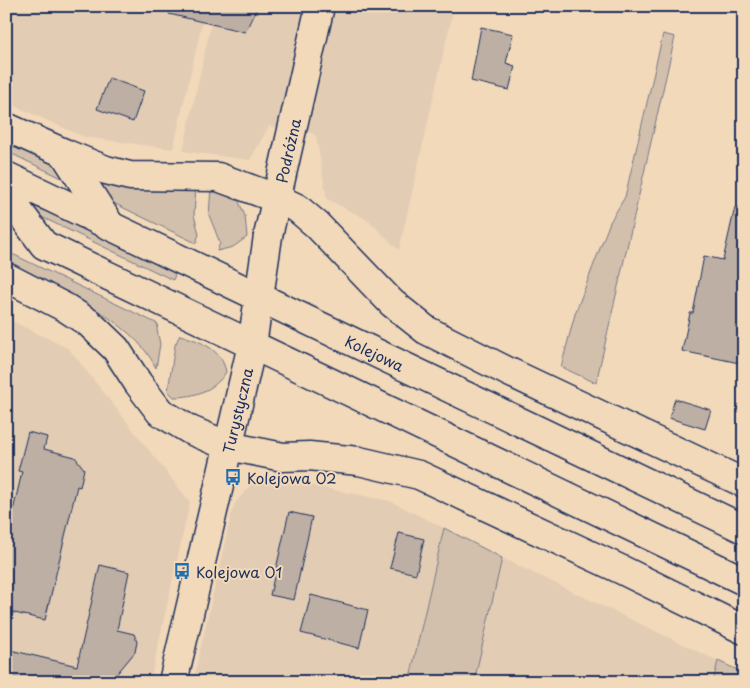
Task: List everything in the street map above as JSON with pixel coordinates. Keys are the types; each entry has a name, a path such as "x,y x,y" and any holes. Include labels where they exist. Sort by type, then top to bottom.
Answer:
{"main road":[{"name":"Podróżna","path":"252,345 268,236 278,199 320,6"},
{"path":"6,127 106,170 130,176 218,177 297,208 317,225 392,303 426,330 507,371 744,483"},
{"path":"64,153 110,225"},
{"name":"Kolejowa","path":"6,176 744,529"},
{"path":"6,194 44,245 744,581"},
{"path":"6,277 66,308 89,323 116,350 160,412 190,430 228,446 283,457 309,456 358,461 419,475 620,569 744,630"},
{"name":"Turystyczna","path":"173,682 252,345"}],"shaded area":[{"path":"6,6 206,6 173,149 84,137 6,102"},
{"path":"215,6 304,6 277,128 269,126 250,160 183,151"},
{"path":"336,6 454,6 399,250 368,220 327,199 316,136 308,131"},
{"path":"663,34 675,37 596,383 561,367 575,314 610,222 625,197"},
{"path":"6,137 196,187 194,215 199,234 196,243 6,151"},
{"path":"211,188 237,197 245,216 247,237 233,247 217,251 220,243 209,215"},
{"path":"6,193 176,272 173,280 6,200"},
{"path":"6,251 158,324 157,330 160,344 156,368 145,350 111,319 69,295 6,265"},
{"path":"6,318 69,349 190,502 150,682 6,682"},
{"path":"180,335 209,347 220,357 226,372 216,384 204,391 189,396 174,397 168,391 175,345"},
{"path":"255,480 289,481 390,501 444,528 409,682 193,682 232,511 235,503"},
{"path":"444,528 502,558 474,682 409,682"},
{"path":"502,558 718,661 713,682 474,682"},
{"path":"718,661 744,673 744,682 713,682"}],"building":[{"path":"170,6 258,6 245,32 169,14"},
{"path":"481,27 513,34 506,63 515,66 509,90 471,81"},
{"path":"109,78 144,91 133,122 97,109"},
{"path":"735,207 744,208 744,364 682,351 690,313 693,313 704,256 723,260"},
{"path":"675,399 711,410 705,429 669,418"},
{"path":"28,432 47,437 44,449 75,457 84,469 80,487 77,486 45,620 6,611 6,541 22,472 18,471"},
{"path":"289,512 312,517 294,600 270,595"},
{"path":"399,533 424,539 416,574 390,568"},
{"path":"100,565 129,572 117,630 134,634 137,642 135,652 110,682 6,682 6,649 77,666"},
{"path":"311,595 368,610 359,648 301,633"}],"place":[{"name":"Kolejowa 02","path":"233,477"},
{"name":"Kolejowa 01","path":"182,571"}]}
